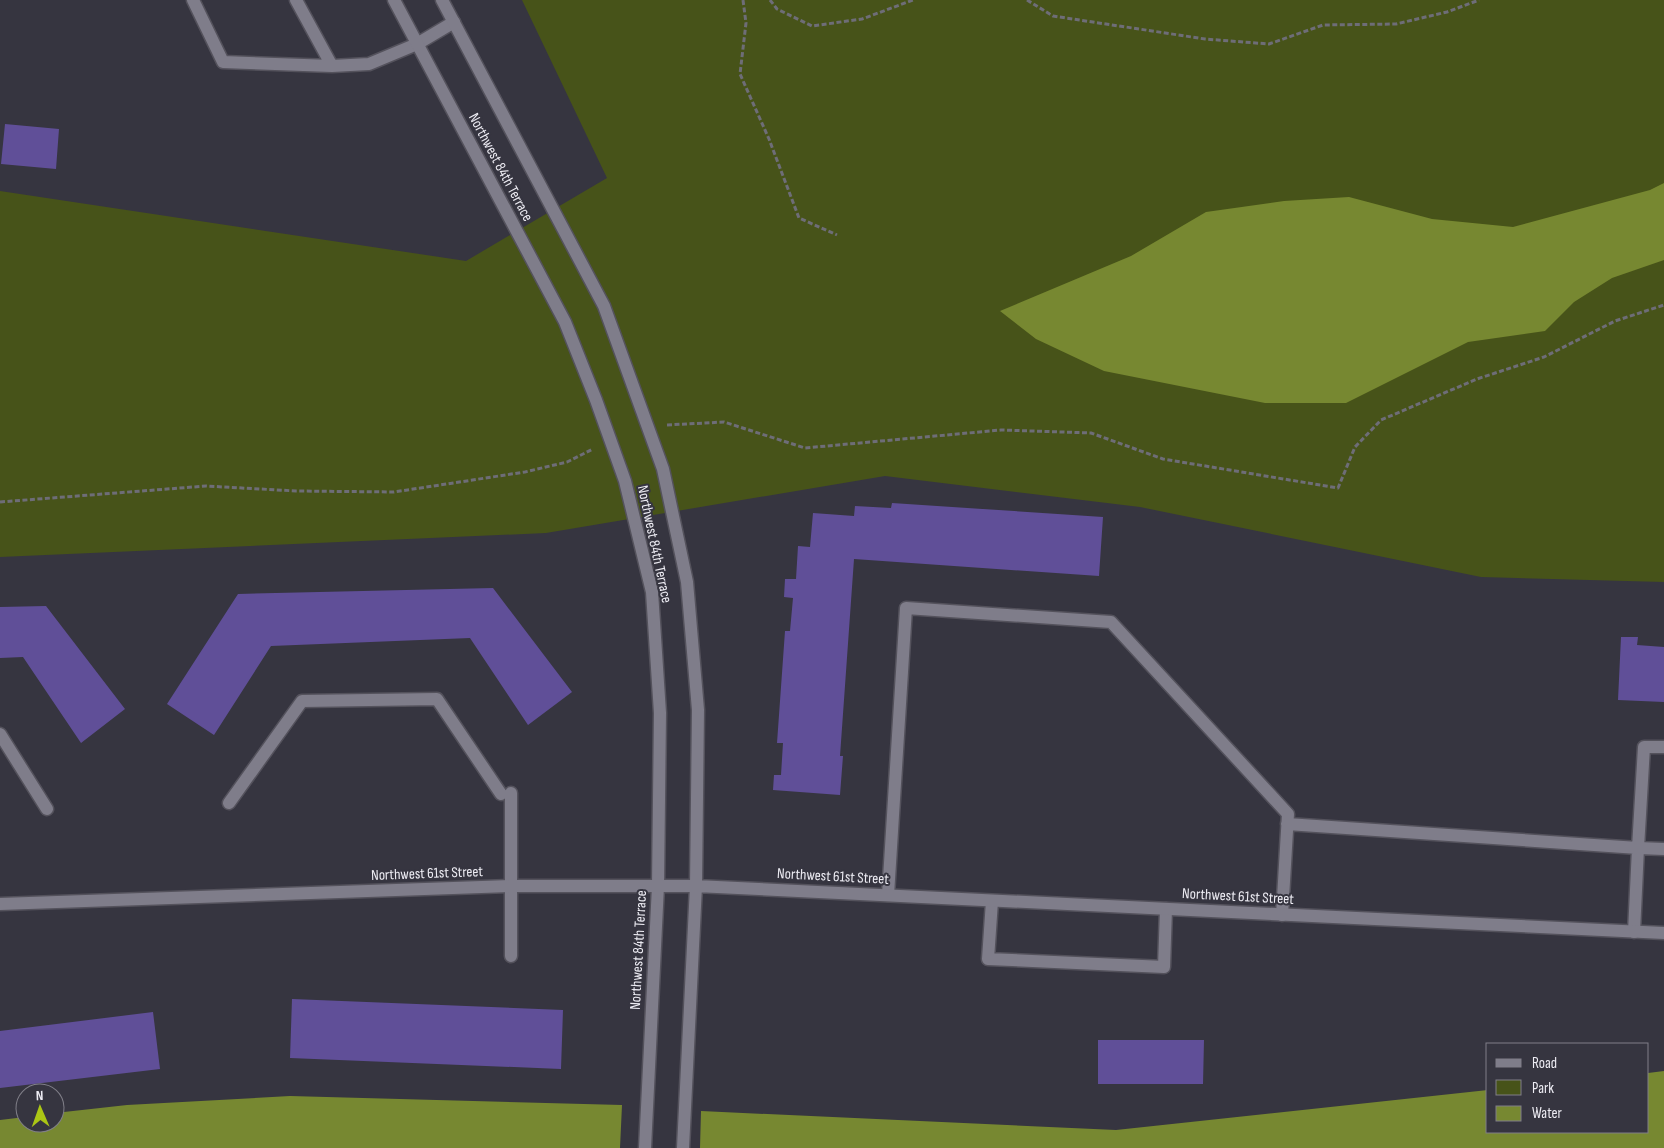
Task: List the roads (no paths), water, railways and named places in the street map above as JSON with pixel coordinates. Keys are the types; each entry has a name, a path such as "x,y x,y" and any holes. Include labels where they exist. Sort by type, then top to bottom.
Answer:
{"street":[{"path":"193,0 223,62 332,66 370,64 417,44 454,22"},
{"path":"296,0 332,66"},
{"name":"Northwest 84th Terrace","path":"394,0 565,322 625,481 652,592 660,713 658,886 645,1148"},
{"name":"Northwest 84th Terrace","path":"442,0 604,306 663,469 687,582 698,710 696,886 683,1148"},
{"path":"888,896 906,608 1112,622 1288,814 1282,915"},
{"path":"229,803 302,702 438,699 506,794 511,886 511,956"},
{"path":"0,734 47,809"},
{"path":"1634,932 1644,746 1664,747"},
{"path":"1287,824 1638,848 1664,848"},
{"name":"Northwest 61st Street","path":"0,904 511,886 696,886 1664,933"},
{"path":"992,900 988,959 1164,967 1166,909"}],"water":[{"path":"1664,183 1664,260 1612,278 1574,302 1545,331 1468,342 1346,403 1265,403 1104,371 1036,339 1000,311 1131,256 1206,212 1284,201 1349,197 1432,219 1513,227 1650,190"},
{"path":"1664,1071 1664,1148 700,1148 701,1111 1116,1130 1486,1090 1486,1133 1649,1133 1649,1073"},
{"path":"290,1096 622,1105 620,1148 0,1148 0,1120 15,1118 15,1133 65,1133 65,1112 127,1105"}]}
